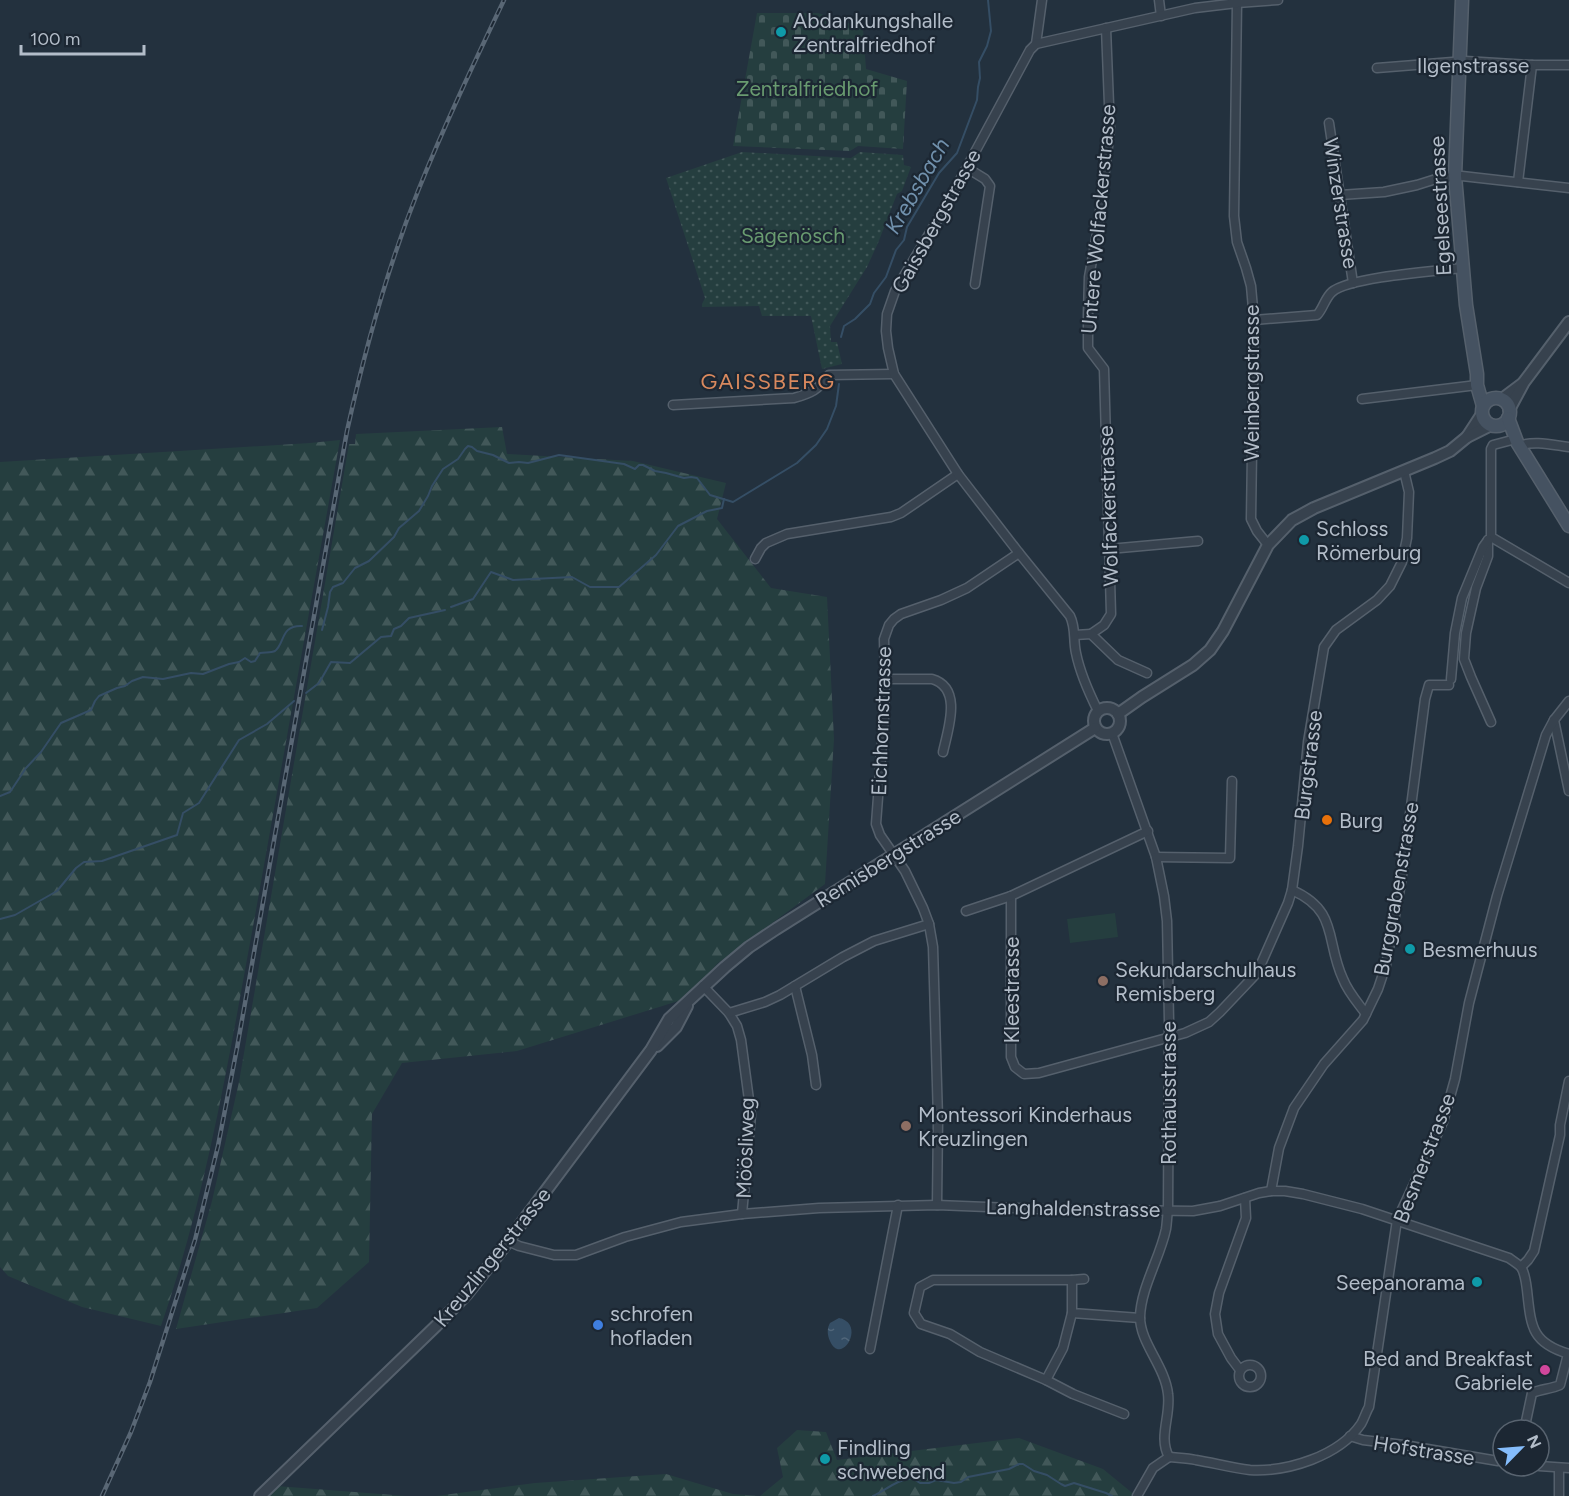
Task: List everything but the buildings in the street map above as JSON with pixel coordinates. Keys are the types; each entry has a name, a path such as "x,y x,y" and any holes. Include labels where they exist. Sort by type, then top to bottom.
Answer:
{"main road":[{"name":"Egelseestrasse","path":"1462,0 1455,176 1466,305 1482,410"},
{"name":"Egelseestrasse","path":"1477,379 1504,406 1516,442 1569,526"},
{"path":"1487,400 1504,406 1504,423 1494,425 1484,419 1482,410 1487,400"},
{"name":"Egelseestrasse","path":"1494,425 1516,442"}],"street":[{"path":"1042,0 1036,44 1196,8 1278,0"},
{"path":"1159,0 1161,16"},
{"name":"Weinbergstrasse","path":"1237,3 1234,216 1237,242 1251,286 1254,320 1251,519 1268,545"},
{"name":"Untere Wolfackerstrasse","path":"1104,369 1088,348 1088,322 1089,277 1098,228 1110,130 1106,28"},
{"name":"Gaissbergstrasse","path":"1036,44 1030,50 947,204 895,291 887,314 886,331 894,374 958,474 1074,623 1076,655 1098,711"},
{"name":"Ilgenstrasse","path":"1377,68 1465,61 1569,65"},
{"path":"1518,182 1532,65"},
{"name":"Winzerstrasse","path":"1329,123 1353,283"},
{"path":"967,168 985,179 990,186 975,284"},
{"path":"1340,195 1384,192 1455,176 1569,188"},
{"path":"1254,320 1317,315 1332,291 1368,279 1462,268"},
{"path":"1504,406 1569,322"},
{"name":"Wolfackerstrasse","path":"1091,634 1104,625 1111,614 1104,369"},
{"path":"673,405 794,398 810,394 822,386 829,375 894,374"},
{"path":"1362,399 1477,379"},
{"path":"1467,437 1482,410"},
{"path":"1118,714 1193,665 1210,650 1223,631 1268,545 1292,520 1328,502 1421,465 1450,450 1467,437 1494,425"},
{"path":"1491,722 1464,659 1466,633 1476,588 1488,556 1491,449 1493,446 1516,442 1569,447"},
{"name":"Burgstrasse","path":"1169,1037 1185,1033 1209,1022 1257,973 1288,903 1298,846 1308,742 1324,647 1336,630 1377,600 1390,586 1402,562 1407,538 1408,492 1404,471"},
{"path":"755,559 766,543 787,534 891,517 901,513 958,474"},
{"path":"1489,539 1569,583"},
{"name":"Burggrabenstrasse","path":"1271,1191 1279,1148 1293,1108 1324,1064 1366,1014 1378,989 1388,955 1402,879 1425,699 1429,685 1450,682 1455,633 1462,598 1483,547 1489,539"},
{"path":"1109,549 1198,541"},
{"name":"Eichhornstrasse","path":"937,1205 938,1119 933,947 929,924 905,871 879,836 876,824 885,679 884,639 889,625 901,614 942,600 967,588 1019,553"},
{"path":"1075,635 1091,634 1119,660 1147,673"},
{"path":"885,679 932,680 938,681 945,688 951,705 943,752"},
{"name":"Besmerstrasse","path":"1168,1457 1242,1469 1277,1468 1311,1460 1328,1453 1350,1437 1361,1423 1369,1407 1397,1220 1443,1122 1455,1079 1469,1004 1497,896 1546,735 1569,700"},
{"path":"1106,708 1118,714 1120,719 1117,730 1103,734 1095,728 1094,719 1098,711 1106,708"},
{"path":"1554,720 1569,791"},
{"name":"Remisbergstrasse","path":"651,1050 669,1019 749,947 1095,728"},
{"name":"Rothausstrasse","path":"1112,733 1156,857 1167,921 1168,1210 1166,1229 1142,1302 1140,1318"},
{"path":"1156,857 1230,858 1233,781"},
{"path":"966,911 1011,896 1148,831"},
{"path":"1292,890 1313,902 1322,912 1328,925 1336,963 1350,993 1366,1014"},
{"name":"Kleestrasse","path":"1011,896 1011,1057 1018,1071 1024,1074 1039,1073 1169,1037"},
{"path":"703,986 729,1013 765,1002 874,941 929,924"},
{"path":"795,986 812,1055 816,1085"},
{"name":"Möösliweg","path":"729,1013 737,1026 741,1040 751,1115 742,1214"},
{"name":"Kreuzlingerstrasse","path":"260,1496 467,1294 651,1050"},
{"path":"1527,1418 1532,1393 1560,1385 1568,1354 1546,1345 1538,1337 1533,1327 1521,1267 1534,1251 1560,1135 1569,1081"},
{"name":"Langhaldenstrasse","path":"508,1241 554,1255 576,1255 625,1237 681,1222 742,1214 898,1205 1039,1209 1207,1209 1245,1197 1271,1191 1285,1191 1304,1194 1397,1220 1509,1258 1521,1267"},
{"path":"1240,1370 1218,1334 1215,1314 1246,1218 1245,1197"},
{"path":"870,1349 898,1205"},
{"path":"1084,1279 933,1280 921,1287 914,1313 921,1324 950,1334 980,1352 1124,1414"},
{"path":"1046,1380 1064,1348 1072,1313 1072,1280"},
{"path":"1072,1313 1140,1318 1145,1337 1167,1385 1169,1407 1164,1446 1168,1457 1153,1468 1137,1496"},
{"name":"Hofstrasse","path":"1350,1437 1491,1460"},
{"path":"1551,1467 1569,1468"},
{"path":"1559,1468 1559,1496"}],"green space":[{"name":"Zentralfriedhof","path":"757,13 818,13 863,28 866,69 907,81 903,149 858,146 850,151 733,146"},
{"name":"Sägenösch","path":"742,152 851,158 860,152 903,155 904,165 911,167 902,191 897,194 867,267 830,326 831,342 837,342 842,364 822,369 811,316 762,316 759,306 702,307 705,298 666,178"},
{"path":"502,427 507,454 633,461 726,483 717,519 771,588 827,597 834,739 825,884 718,963 685,999 517,1051 402,1063 372,1114 369,1262 317,1308 176,1329 212,1201 239,1082 349,444 355,444 356,434"},
{"path":"340,440 227,1068 205,1172 178,1275 161,1326 82,1307 8,1276 0,1267 0,462"},
{"path":"1115,913 1118,937 1070,943 1067,919"},
{"path":"797,1430 826,1432 837,1460 1019,1438 1103,1469 1136,1496 760,1496 783,1477 777,1448"},
{"path":"666,1474 733,1494 760,1496 436,1496 535,1483"},
{"path":"277,1486 406,1496 269,1496"}],"water":[{"path":"839,1318 847,1322 851,1328 849,1342 840,1349 835,1348 828,1336 830,1323"}],"waterway":[{"name":"Krebsbach","path":"841,337 844,326 870,304 874,293 886,277 896,250 904,240 907,227 939,173 957,153 977,100 980,78 979,62 991,31 988,0"},
{"path":"322,630 333,587 343,583 355,568 369,561 394,537 399,528 419,511 443,469 458,459 468,446 509,463 528,463 559,455 624,464 635,469 643,465 655,471 684,478 697,478 710,495 733,502 797,463 816,445 827,429 836,406 839,384"},
{"path":"451,607 473,599 491,572 513,580 572,577 590,587 619,587 656,555 678,526 707,511 722,508 724,499"},
{"path":"306,693 319,683 331,662 350,663 381,637 391,636 394,629 409,618 445,610"},
{"path":"0,796 10,792 61,723 91,710 99,696 143,677 163,679 191,673 203,674 245,658 251,662 255,661 260,653 275,651 290,628 302,626"},
{"path":"0,919 15,915 57,891 84,862 102,861 177,835 183,813 199,803 239,740 267,724 294,701"},
{"path":"873,1496 907,1479 912,1478 920,1483 936,1480 954,1483 961,1482 968,1477 1009,1469 1019,1464 1047,1475 1065,1486 1074,1483 1112,1496"}],"railway":[{"path":"102,1496 131,1432 150,1382 195,1240 218,1146 347,431 369,340 396,250 418,191 504,0"}],"place":[{"name":"Abdankungshalle Zentralfriedhof","path":"781,32"},
{"name":"Schloss Römerburg","path":"1304,540"},
{"name":"Burg","path":"1327,820"},
{"name":"Besmerhuus","path":"1410,949"},
{"name":"Sekundarschulhaus Remisberg","path":"1103,981"},
{"name":"Montessori Kinderhaus Kreuzlingen","path":"906,1126"},
{"name":"Seepanorama","path":"1477,1282"},
{"name":"schrofen hofladen","path":"598,1325"},
{"name":"Bed and Breakfast Gabriele","path":"1545,1370"},
{"name":"Findling schwebend","path":"825,1459"}],"district":[{"name":"GAISSBERG","path":"768,381"}]}
